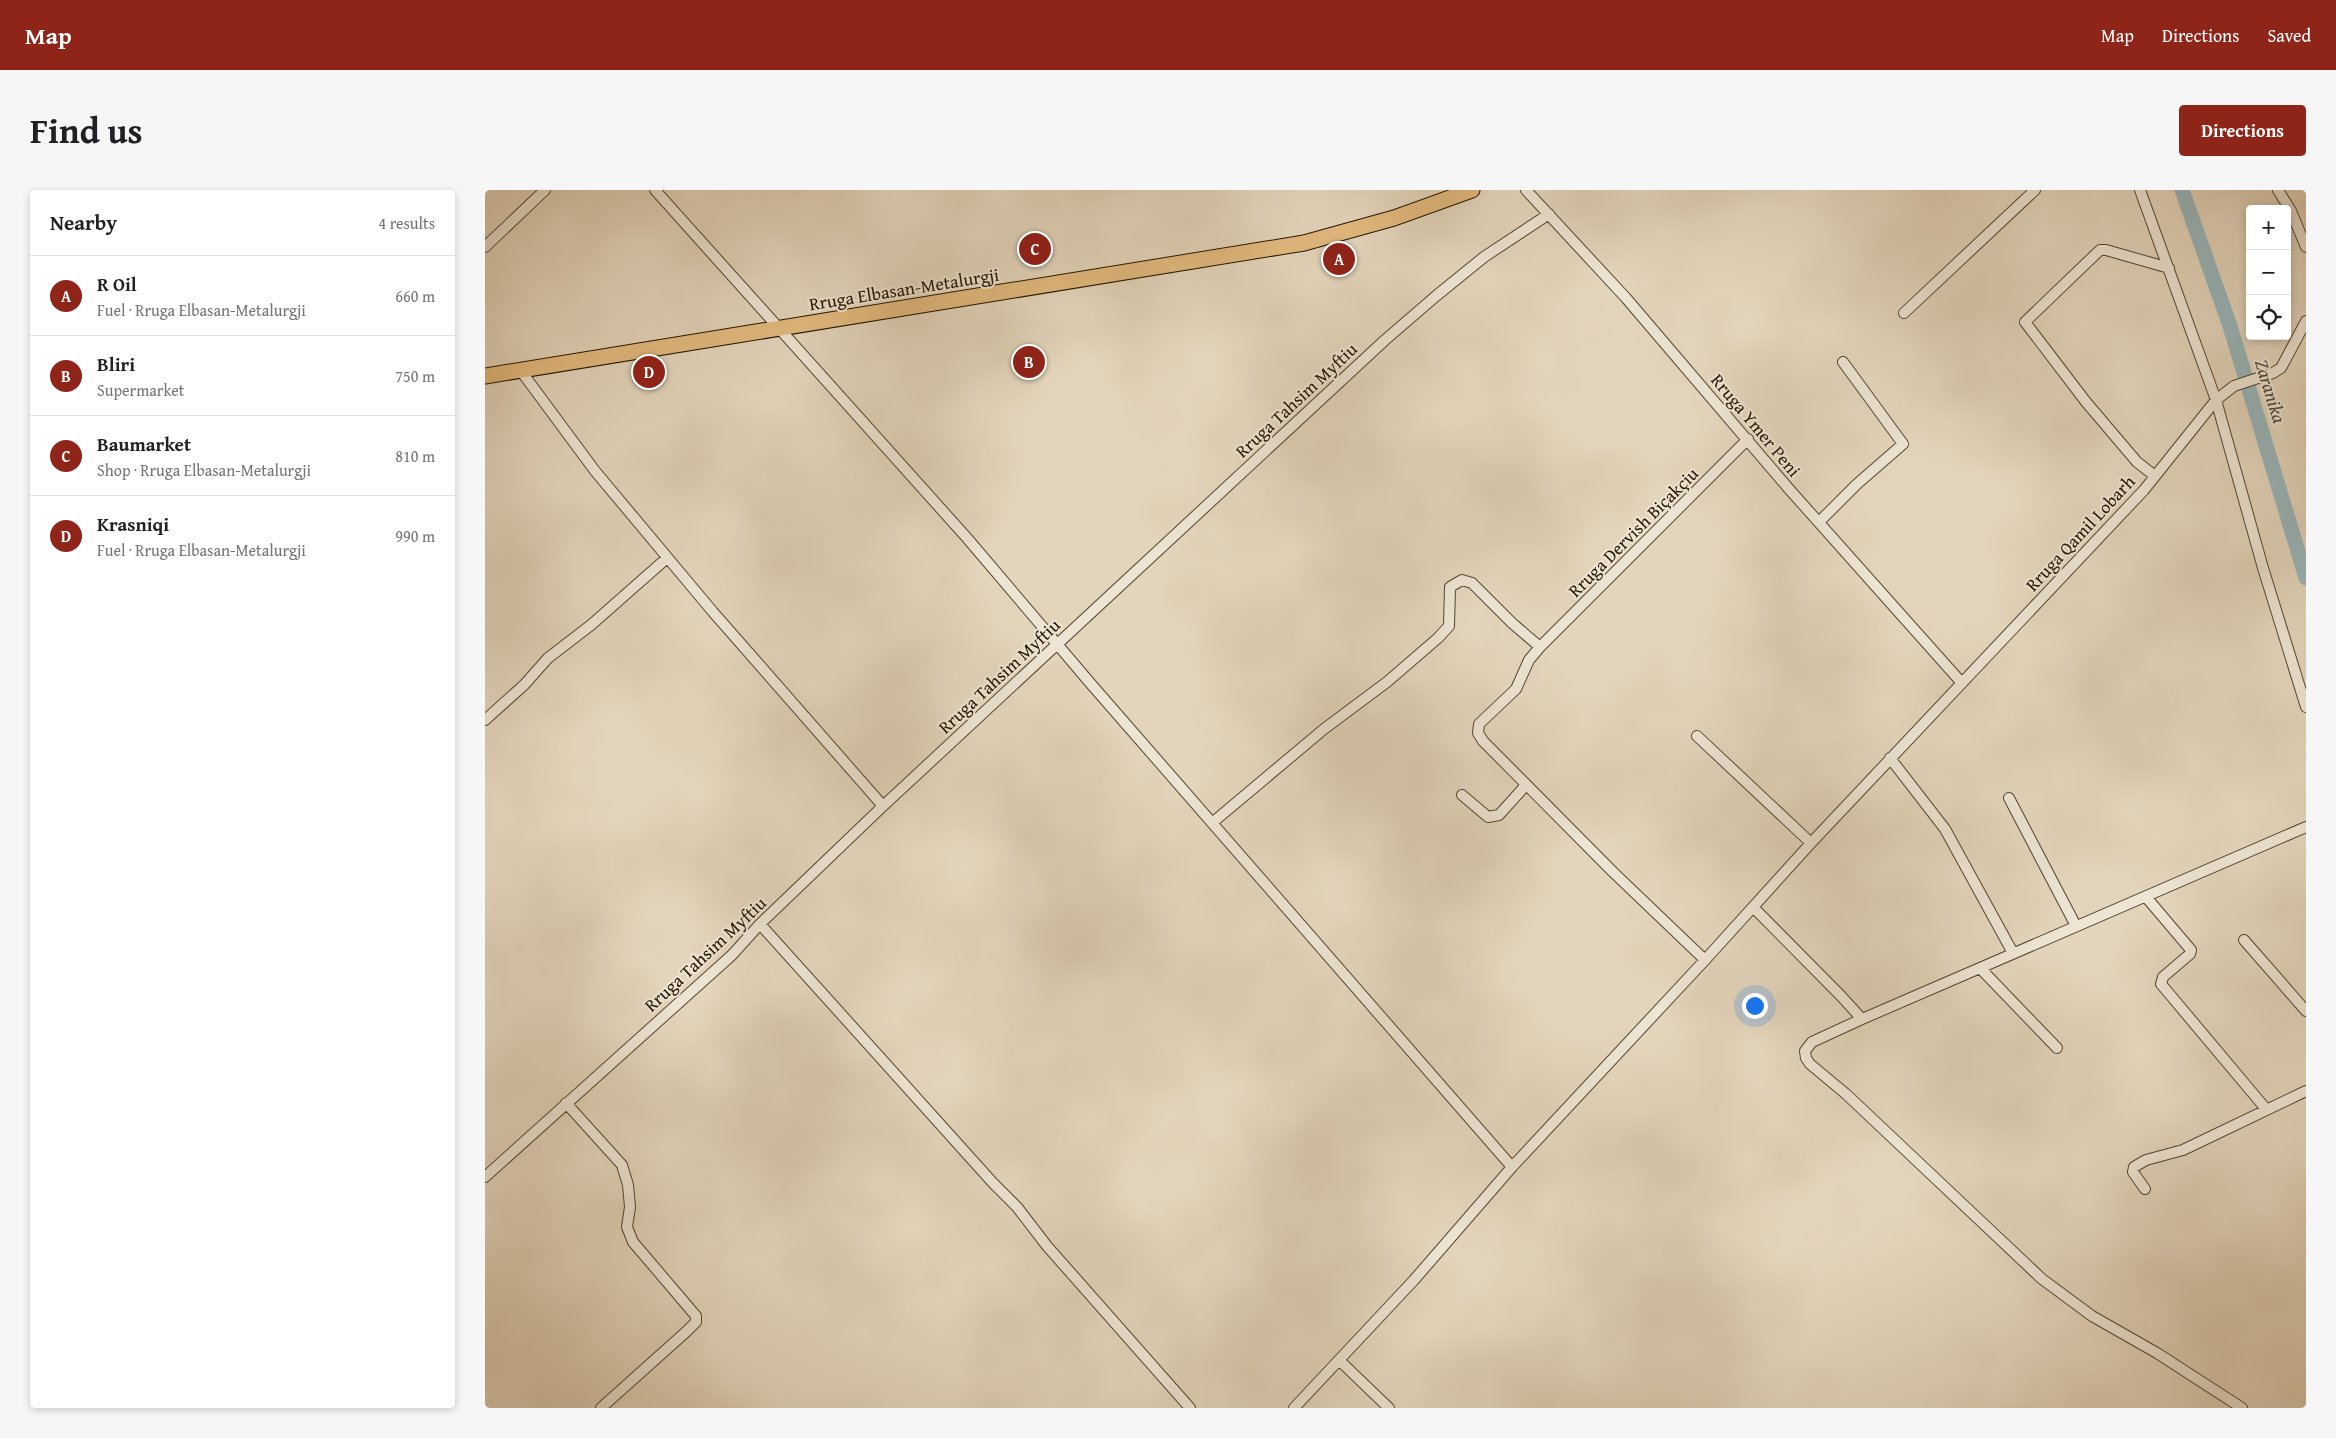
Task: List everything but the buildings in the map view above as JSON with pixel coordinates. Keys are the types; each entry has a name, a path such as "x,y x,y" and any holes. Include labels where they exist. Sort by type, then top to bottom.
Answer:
{"main road":[{"name":"Rruga Elbasan-Metalurgji","path":"485,376 1304,243 1394,218 1471,190"}],"street":[{"path":"485,247 545,190"},
{"path":"655,190 967,538 1512,1167"},
{"name":"Rruga Ymer Peni","path":"1526,190 1626,298 1789,489 1961,682"},
{"path":"1903,313 2035,190"},
{"path":"2140,190 2216,400 2263,568 2306,707"},
{"path":"2278,190 2291,211 2306,247"},
{"name":"Rruga Tahsim Myftiu","path":"485,1177 731,955 759,924 883,806 1435,296 1484,257 1549,214"},
{"path":"2155,476 2137,462 2086,402 2025,322 2100,250 2107,250 2169,268"},
{"name":"Rruga Qamil Lobarh","path":"1294,1408 1340,1361 1512,1167 1811,843 2155,476 2216,400 2234,386 2265,377 2281,368 2306,321"},
{"path":"1819,522 1857,484 1903,444 1843,362"},
{"path":"521,371 595,472 667,558 883,806"},
{"name":"Rruga Dervish Biçakçiu","path":"1705,960 1526,785 1483,741 1478,733 1479,724 1516,689 1529,660 1540,647 1748,439"},
{"path":"485,720 524,685 548,658 591,625 667,558"},
{"path":"1212,823 1324,729 1387,682 1438,638 1449,626 1450,587 1462,580 1472,583 1540,647"},
{"path":"1697,736 1811,843"},
{"path":"1890,758 1945,829 2013,953"},
{"path":"1462,794 1488,816 1493,817 1499,815 1526,785"},
{"path":"2009,798 2076,926"},
{"path":"2242,1408 2157,1353 2091,1316 2042,1279 1846,1094 1809,1064 1805,1058 1805,1050 1812,1042 1862,1019 2306,827"},
{"path":"2146,897 2191,950 2190,954 2163,977 2161,984 2266,1109"},
{"path":"1753,908 1862,1019"},
{"path":"759,924 993,1183 1017,1207 1047,1246 1190,1408"},
{"path":"2244,940 2306,1011"},
{"path":"1980,968 2057,1048"},
{"path":"2145,1189 2133,1172 2134,1167 2146,1160 2183,1150 2306,1091"},
{"path":"566,1104 622,1165 628,1185 630,1207 627,1227 633,1242 696,1316 696,1322 687,1331 601,1408"},
{"path":"1340,1361 1389,1408"}],"waterway":[{"name":"Zaranika","path":"2182,190 2230,326 2306,578"}],"place":[{"name":"Baumarket","path":"1035,249"},
{"name":"R Oil","path":"1339,259"},
{"name":"Bliri","path":"1029,362"},
{"name":"Krasniqi","path":"649,372"}]}
